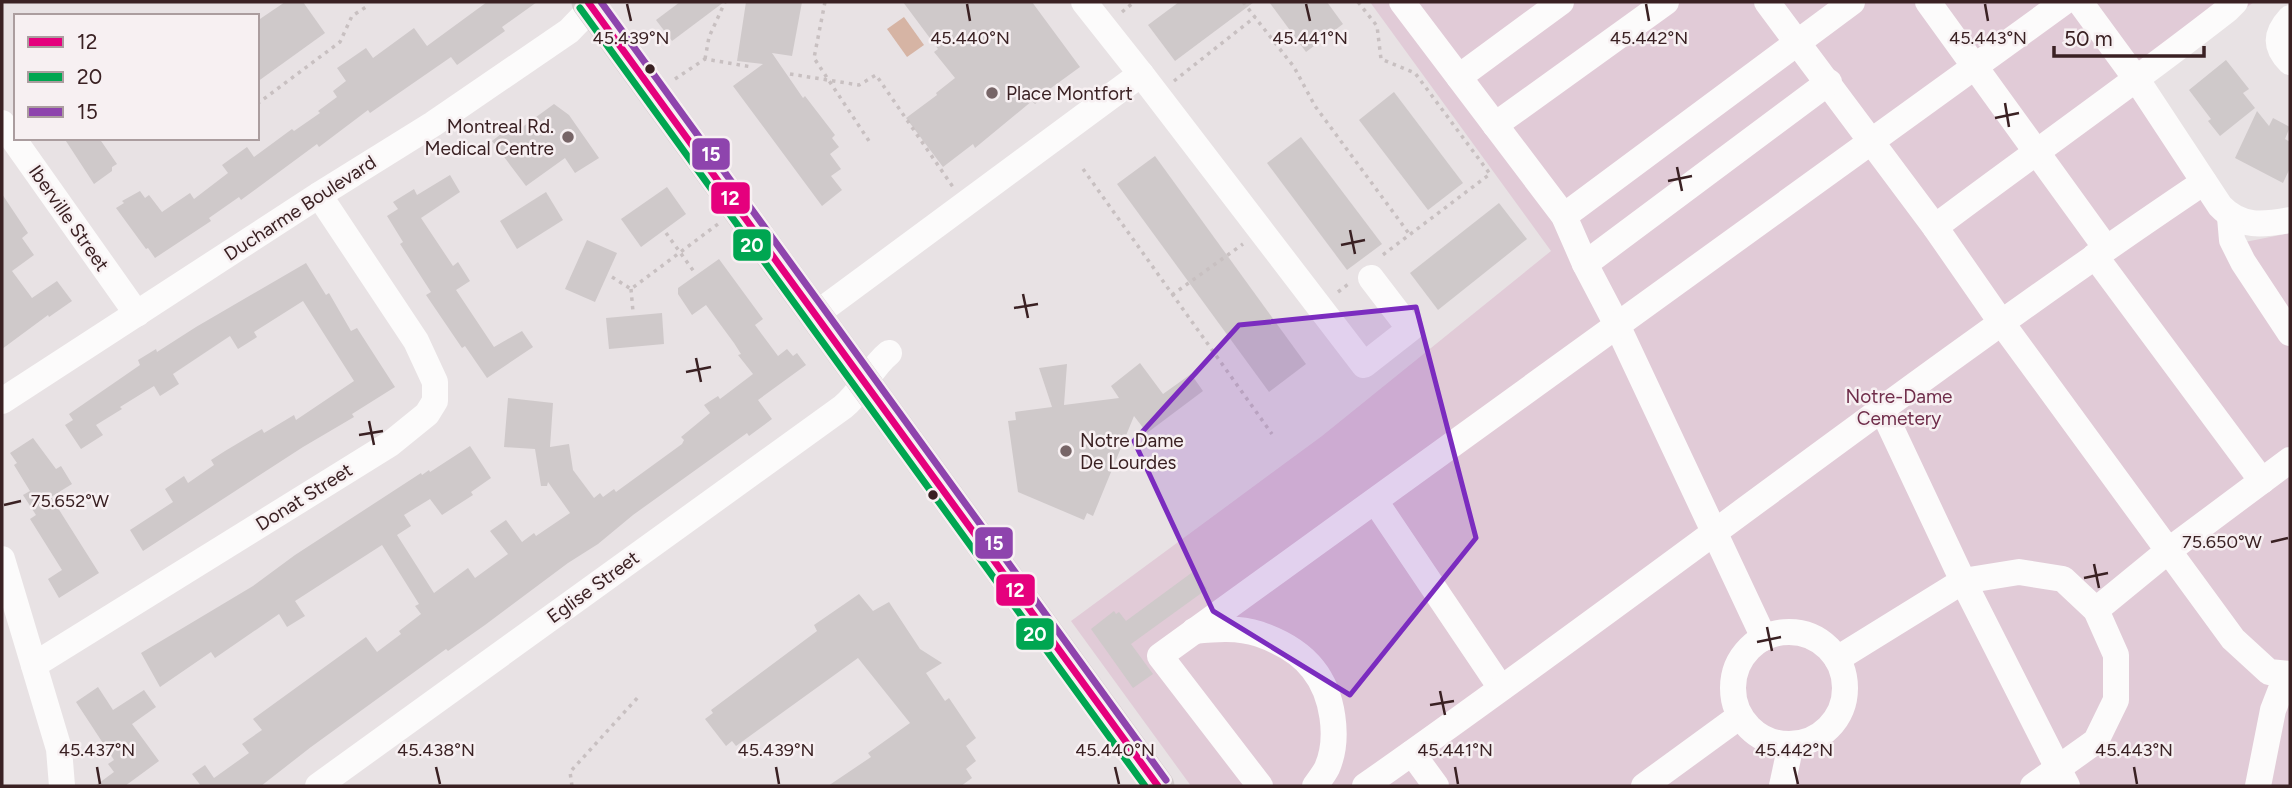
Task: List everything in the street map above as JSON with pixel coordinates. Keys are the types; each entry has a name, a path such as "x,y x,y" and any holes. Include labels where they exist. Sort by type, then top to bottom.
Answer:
{"main road":[{"path":"592,4 1158,786"}],"street":[{"path":"1084,2 1364,365 1410,329 1371,278"},
{"path":"1402,2 1563,216 1764,638"},
{"path":"1459,77 1561,2"},
{"path":"1495,125 1666,2"},
{"path":"1767,2 1829,82 2233,639 2269,672 2289,674 2273,710 2258,786"},
{"path":"1563,216 1852,2"},
{"path":"1928,2 2036,151 2101,252 2262,481"},
{"path":"1260,786 1160,656 2064,2"},
{"path":"2080,2 2137,80 2230,217 2247,224 2266,225 2290,220"},
{"path":"1935,228 2036,151 2137,80 2235,2"},
{"name":"Ducharme Boulevard","path":"2,401 433,124 569,30 592,4"},
{"path":"2290,18 2279,31 2279,45 2290,62"},
{"path":"1585,264 1829,82"},
{"path":"815,315 965,204 1149,84"},
{"name":"Iberville Street","path":"2,123 137,314"},
{"path":"1365,786 1883,411 2001,322 2204,182"},
{"name":"Donat Street","path":"33,665 390,444 428,414 435,401 435,382 416,341 319,195"},
{"path":"2230,217 2232,240 2243,262 2290,333"},
{"name":"Eglise Street","path":"318,786 843,407 878,362 890,353"},
{"path":"1883,411 1963,581 2063,778"},
{"path":"2096,610 2168,551 2290,460"},
{"path":"1375,501 1501,688"},
{"path":"2,559 59,749 62,786"},
{"path":"1837,659 1963,581 2019,572 2063,579 2096,610 2116,654 2116,700 2096,741 2063,778 2033,786"},
{"path":"1194,631 1222,629 1257,633 1288,646 1313,669 1329,699 1334,733 1328,766 1315,786"},
{"path":"1794,632 1812,636 1828,647 1837,659 1844,680 1844,699 1837,717 1825,731 1809,741 1791,744 1772,742 1755,734 1740,716 1734,703 1732,684 1735,669 1745,653 1764,638 1776,633 1794,632"},
{"path":"1644,786 1740,716"},
{"path":"1782,786 1791,744"},
{"path":"1412,753 1436,786"}],"path":[{"path":"705,60 709,37 725,2"},
{"path":"825,2 814,58 871,144"},
{"path":"1243,2 1294,67 1315,106 1410,235"},
{"path":"1320,307 1359,276 1371,278 1380,257 1490,174 1415,73 1381,59 1377,26 1358,2"},
{"path":"259,103 340,42 352,16 366,7"},
{"path":"1149,84 1255,17"},
{"path":"675,79 705,60 752,67"},
{"path":"790,74 859,85 876,75 965,204"},
{"path":"1083,169 1272,434"},
{"path":"631,289 718,224"},
{"path":"1172,295 1262,231"},
{"path":"667,233 695,273"},
{"path":"612,277 631,289"},
{"path":"631,289 633,312"},
{"path":"572,786 570,772 640,695"}],"highlighted area":[{"path":"1416,307 1476,538 1350,695 1213,611 1134,441 1239,325"}],"green space":[{"name":"Notre-Dame Cemetery","path":"1370,2 2254,2 2142,84 2245,242 2290,233 2290,786 1191,786 1071,621 1322,436 1551,251"}],"shaded area":[{"path":"904,17 924,45 907,57 887,29"}],"building":[{"path":"285,2 303,2 325,33 259,81 259,20"},
{"path":"487,2 537,2 502,27 505,31 457,65 451,57 370,113 368,110 319,147 317,144 155,258 116,208 124,203 122,201 140,191 145,198 149,195 162,212 190,193 194,199 228,173 222,165 247,147 254,157 292,129 294,131 320,113 318,111 337,97 333,91 346,81 337,68 366,48 373,58 414,28 427,46"},
{"path":"680,2 724,2 672,41 656,20"},
{"path":"746,2 802,2 792,56 772,53 803,98 805,96 835,135 832,138 839,147 830,154 841,169 831,176 842,190 822,206 733,86 763,64 737,61"},
{"name":"Place Montfort","path":"903,2 1032,2 1080,67 1047,91 1049,94 1035,104 1032,101 975,148 973,144 943,167 906,118 955,78 934,52 938,49"},
{"path":"1179,2 1254,2 1175,61 1148,25"},
{"path":"1269,2 1327,2 1343,24 1306,52"},
{"path":"2226,60 2249,89 2243,93 2255,108 2220,136 2189,90"},
{"path":"1394,92 1463,183 1428,210 1359,120"},
{"path":"554,104 569,115 599,158 575,173 565,158 526,186 492,141 516,122 521,128"},
{"path":"2257,111 2269,126 2273,118 2290,127 2285,139 2290,142 2290,168 2283,183 2235,158"},
{"path":"1301,137 1382,244 1347,270 1267,163"},
{"path":"65,140 100,140 117,164 94,184"},
{"path":"1155,156 1306,364 1269,392 1117,184"},
{"path":"450,175 460,192 421,218 453,266 458,262 470,281 456,290 494,347 522,331 533,347 487,378 465,346 462,348 426,295 431,292 400,244 403,242 387,216 398,209 393,202 414,189 417,195"},
{"path":"667,187 686,214 641,247 621,219"},
{"path":"546,192 563,220 517,249 500,221"},
{"path":"2,194 28,233 22,238 34,255 12,271 32,298 57,281 72,301 2,349"},
{"path":"1499,203 1527,239 1438,310 1410,273"},
{"path":"587,240 617,253 595,302 565,289"},
{"path":"719,259 763,319 755,325 778,356 787,349 793,356 797,353 806,365 758,400 772,419 749,436 747,433 633,515 598,544 448,651 446,649 261,786 201,786 192,774 205,765 214,778 249,753 242,744 262,730 253,719 366,637 377,652 421,614 415,606 419,604 382,545 295,601 305,616 287,627 279,614 215,658 211,652 160,687 141,653 253,586 295,555 421,473 430,472 470,446 491,478 471,492 473,495 442,515 430,499 404,515 411,526 397,535 434,593 468,568 475,578 508,554 490,531 506,520 522,542 534,533 536,536 570,513 548,482 547,486 541,486 535,449 504,447 508,398 553,403 550,447 569,444 573,470 594,498 600,493 603,497 614,489 616,492 682,444 684,440 681,437 710,413 704,405 718,396 720,399 753,374 706,305 692,315 678,294 678,288"},
{"path":"306,263 326,295 329,293 351,331 357,328 395,387 352,414 354,417 143,551 130,530 173,502 165,489 184,476 188,483 214,465 211,460 225,451 262,429 264,433 294,415 296,420 354,381 303,301 254,332 257,337 238,349 230,336 173,374 179,384 160,396 154,386 120,407 122,409 96,425 103,435 81,449 65,425 73,420 69,414 140,365 138,360 156,349 157,352"},
{"path":"662,313 664,344 609,349 606,318"},
{"name":"Notre Dame De Lourdes","path":"1140,363 1163,394 1191,374 1203,391 1147,433 1134,416 1093,516 1087,513 1084,520 1018,492 1008,421 1016,420 1015,412 1052,407 1039,368 1067,364 1064,405 1119,398 1111,386"},
{"path":"33,438 56,469 61,466 72,484 51,497 99,573 59,598 48,579 62,570 30,519 36,515 23,495 30,491 10,453"},
{"path":"1194,571 1207,589 1131,644 1153,674 1133,688 1091,629 1114,611 1116,614 1119,612 1126,621"},
{"path":"859,594 873,611 889,602 920,649 942,663 926,673 945,701 949,698 976,738 966,746 976,761 966,769 972,778 961,786 828,786 871,757 868,753 910,723 858,658 736,746 732,741 726,746 705,719 713,713 711,710 817,631 814,625"},
{"path":"98,687 113,710 144,690 156,707 132,724 159,761 125,786 95,786 114,772 108,764 114,760 76,702"}],"transit line":[{"name":"12","path":"588,2 1158,786"},
{"name":"15","path":"601,2 1166,780"},
{"name":"20","path":"580,8 1145,786"}],"place":[{"name":"Place Montfort","path":"992,93"},
{"name":"Montreal Rd. Medical Centre","path":"568,137"},
{"name":"Notre Dame De Lourdes","path":"1066,451"}]}
